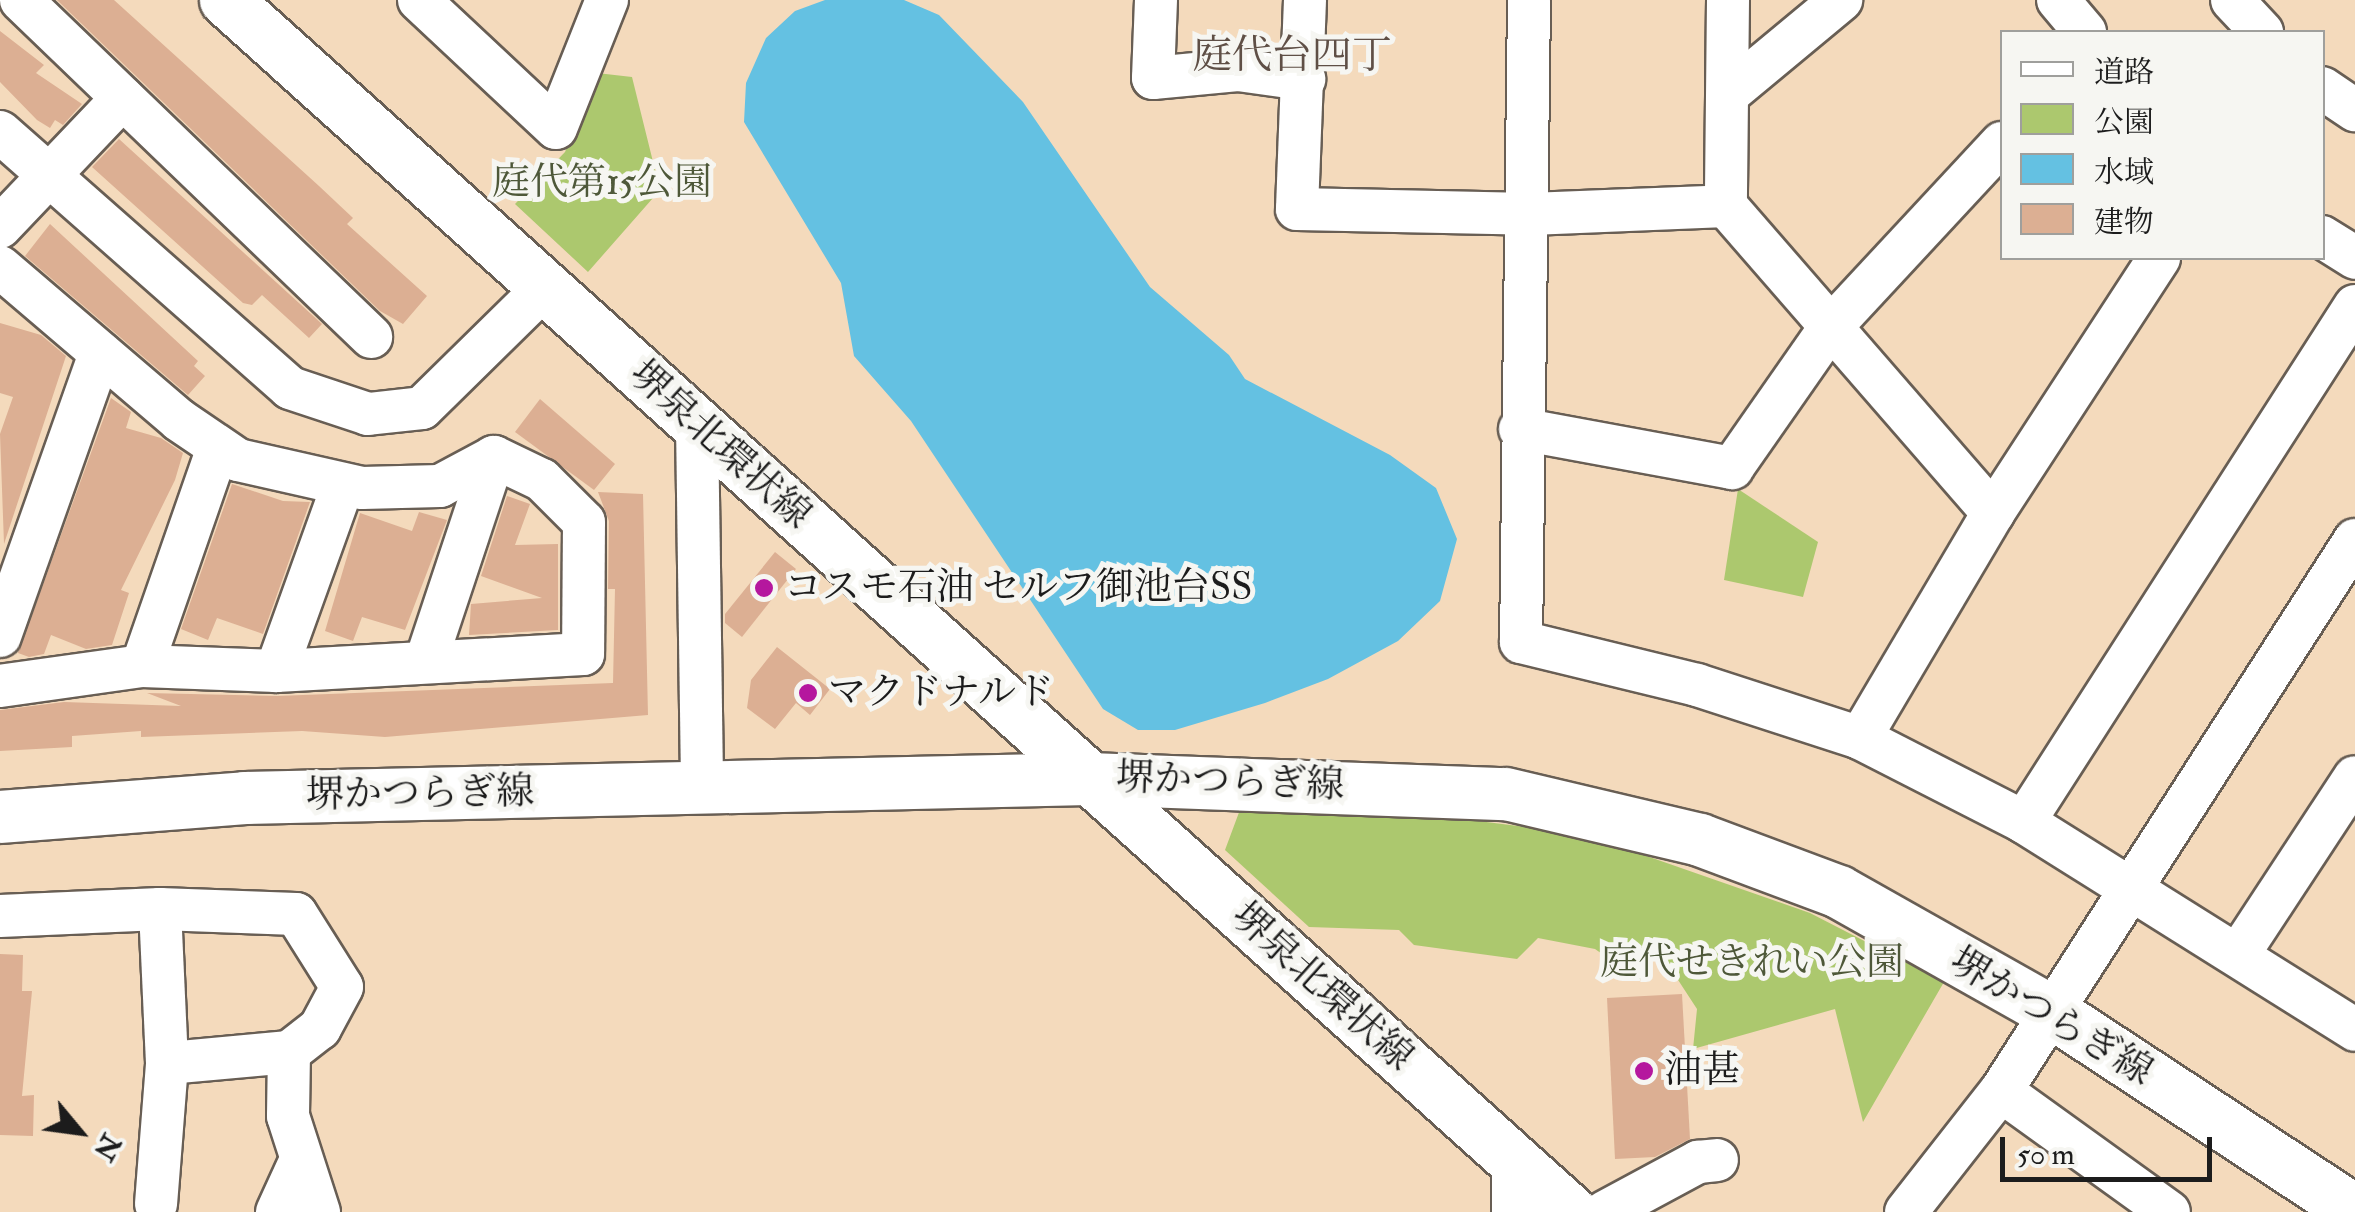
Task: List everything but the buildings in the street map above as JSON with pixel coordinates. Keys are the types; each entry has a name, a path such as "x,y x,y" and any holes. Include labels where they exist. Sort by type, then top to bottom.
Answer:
{"main road":[{"name":"堺泉北環状線","path":"226,0 1571,1212"},
{"name":"堺かつらぎ線","path":"0,817 245,798 1090,779 1506,794 1700,840 1839,892 2050,1012 2355,1211"}],"street":[{"path":"419,0 556,128 607,0"},
{"path":"1156,0 1153,78 1238,70 1304,78"},
{"path":"1305,0 1296,209 1530,214 1726,206"},
{"path":"1529,0 1530,214 1520,430 1520,642 1697,685 1860,738 2024,822 2240,952 2355,1030"},
{"path":"1728,0 1726,206 1992,513"},
{"path":"1729,93 1841,0"},
{"path":"2058,0 2083,30"},
{"path":"2232,0 2260,30"},
{"path":"18,2 371,336"},
{"path":"2325,90 2355,110"},
{"path":"0,227 122,98"},
{"path":"0,132 290,388 368,414 422,408 545,287"},
{"path":"1520,430 1732,468 1829,329 2000,145"},
{"path":"2325,239 2355,258"},
{"path":"1860,738 1992,513 2158,260"},
{"path":"0,267 100,353 238,460 343,485 440,486 494,457"},
{"path":"2024,822 2355,306"},
{"path":"0,636 100,353"},
{"path":"696,424 702,788"},
{"path":"142,666 218,448"},
{"path":"0,686 142,666 276,672 583,654 584,522 542,480 494,457"},
{"path":"426,662 494,457"},
{"path":"276,672 343,485"},
{"path":"1906,1212 2001,1091 2355,540"},
{"path":"2240,952 2355,776"},
{"path":"0,916 160,909 296,914 342,987 320,1028 289,1052 167,1062"},
{"path":"156,1204 167,1062 160,909"},
{"path":"289,1052 288,1116 300,1164 319,1212"},
{"path":"2001,1091 2169,1212"},
{"path":"1606,1212 1698,1162 1717,1160"},
{"path":"1513,1161 1513,1212"},
{"path":"277,1212 300,1164"}],"green space":[{"name":"庭代第15公園","path":"597,73 632,77 660,190 588,272 515,204 565,152"},
{"path":"1738,489 1818,542 1803,597 1724,580"},
{"name":"庭代せきれい公園","path":"1241,807 1407,812 1533,828 1638,853 1810,913 1944,982 1863,1122 1835,1009 1693,1049 1697,1009 1652,940 1640,980 1595,949 1538,938 1517,959 1414,945 1399,930 1309,927 1225,850"}],"water":[{"path":"825,0 904,0 939,15 1023,102 1150,287 1229,355 1245,379 1390,455 1436,488 1457,539 1440,601 1398,641 1328,679 1265,703 1175,730 1138,730 1103,709 911,421 854,356 841,283 744,122 746,83 766,38 795,11"}],"place":[{"name":"コスモ石油 セルフ御池台SS","path":"764,588"},
{"name":"マクドナルド","path":"808,693"},
{"name":"油甚","path":"1644,1071"}],"district":[{"name":"庭代台四丁","path":"1292,56"}]}
